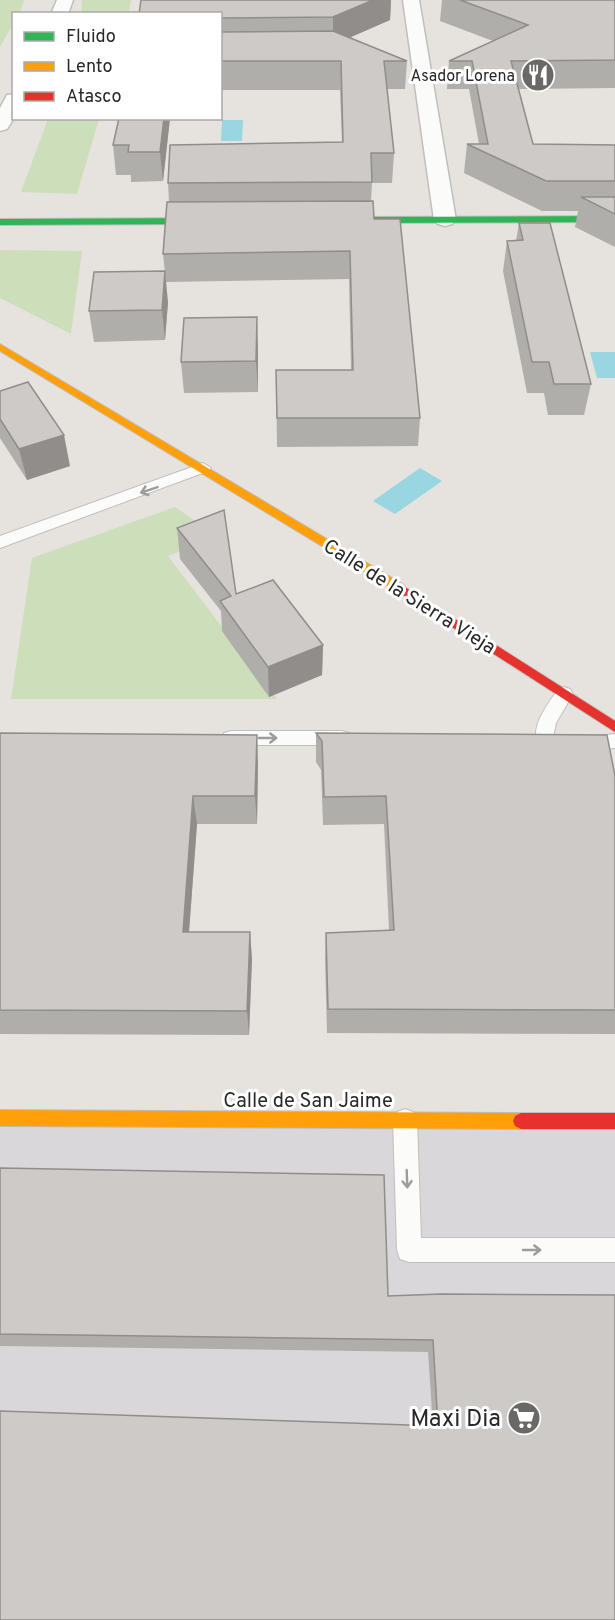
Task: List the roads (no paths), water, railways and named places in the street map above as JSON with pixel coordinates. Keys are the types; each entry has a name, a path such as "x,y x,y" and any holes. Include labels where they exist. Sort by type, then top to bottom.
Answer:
{"street":[{"path":"411,0 445,220"},
{"path":"0,125 12,103"},
{"path":"337,220 615,219"},
{"path":"0,222 230,221"},
{"name":"Calle de la Sierra Vieja","path":"0,347 373,571 615,727"},
{"name":"Calle de San Jaime","path":"0,1118 615,1121"}],"lane":[{"path":"0,542 203,468"},
{"path":"545,737 547,723 564,694"},
{"path":"521,737 545,737 572,743 615,741"},
{"path":"212,738 355,738"},
{"path":"405,1120 409,1250 615,1250"}],"water":[{"path":"222,120 243,120 242,141 221,141"},
{"path":"590,352 615,352 615,378 597,378"},
{"path":"420,468 442,481 395,514 373,501"}],"place":[{"name":"Asador Lorena","path":"538,75"},
{"name":"Maxi Dia","path":"524,1418"}]}
